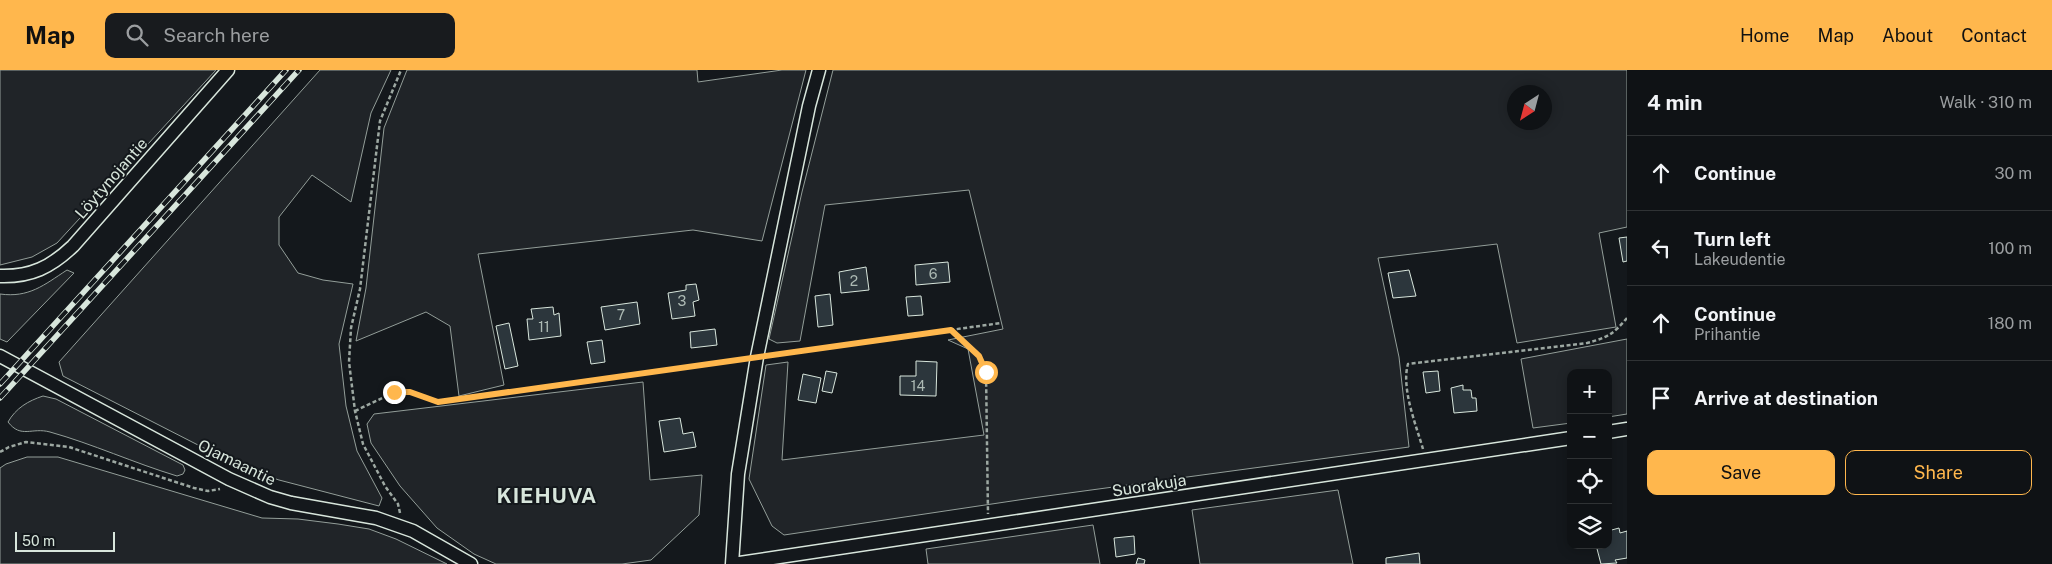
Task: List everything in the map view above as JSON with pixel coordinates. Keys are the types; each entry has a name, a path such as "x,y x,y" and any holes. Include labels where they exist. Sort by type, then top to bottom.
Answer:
{"street":[{"name":"Löytynojantie","path":"0,276 32,273 56,262 73,246 228,70"},
{"path":"732,564 738,474 757,357 809,106 819,70"},
{"name":"Ojamaantie","path":"0,356 229,479 291,503 376,518 405,528 471,564"},
{"path":"1612,431 1627,429"},
{"name":"Suorakuja","path":"732,564 1567,439"}],"path":[{"path":"401,70 380,121 360,289 351,328 349,362 355,410 363,444 385,486 398,504 405,528"},
{"path":"1425,460 1408,393 1405,374 1408,364 1588,342 1605,338 1615,331 1627,318"},
{"path":"355,410 394,392 410,392 438,402 1001,323"},
{"path":"951,330 979,356 986,372 988,526"},
{"path":"0,452 26,442 68,447 184,486 208,491 224,487 229,479"}],"shaded area":[{"path":"0,70 216,70 57,243 32,257 0,265"},
{"path":"320,70 391,70 371,113 351,202 312,175 279,217 279,245 298,273 323,280 353,284 339,344 346,406 357,451 382,498 379,506 279,480 243,468 63,376 59,362"},
{"path":"407,70 697,70 698,82 782,70 806,70 762,241 693,230 478,254 504,385 459,396 450,326 426,312 356,341 366,288 384,128"},
{"path":"833,70 1627,70 1627,227 1599,233 1616,327 1517,343 1497,244 1378,258 1399,357 1409,447 1032,498 784,535 772,526 749,479 766,365 788,362 782,460 984,435 968,349 948,340 1003,329 969,190 825,205 800,341 777,343 769,339 802,192"},
{"path":"67,270 74,273 7,342 0,339 0,294 10,295 28,292"},
{"path":"1627,339 1627,414 1612,416 1612,369 1567,369 1567,424 1533,428 1521,359"},
{"path":"643,382 650,480 702,475 699,515 651,560 622,564 496,564 474,554 437,528 400,486 371,443 367,424 374,414"},
{"path":"43,396 56,399 183,465 185,470 183,474 177,476 50,432 18,430 8,422 23,406"},
{"path":"27,457 58,457 262,518 298,519 369,529 396,539 447,564 0,564 0,468"},
{"path":"1338,490 1353,564 1200,564 1192,510"},
{"path":"1093,525 1100,564 928,564 926,549"}],"building":[{"path":"1627,237 1627,261 1623,262 1619,238"},
{"path":"948,262 950,282 916,285 915,265"},
{"path":"866,267 869,290 841,293 839,272"},
{"path":"1409,270 1416,296 1393,298 1388,273"},
{"path":"696,284 699,300 693,302 695,316 672,319 668,293 686,290 686,285"},
{"path":"830,294 833,325 818,327 815,296"},
{"path":"921,296 923,315 908,316 906,297"},
{"path":"637,302 640,324 605,330 601,307"},
{"path":"553,307 554,315 559,313 561,336 529,340 527,319 533,319 531,309"},
{"path":"509,323 518,366 505,369 496,326"},
{"path":"715,329 717,345 691,348 690,332"},
{"path":"602,340 605,362 591,364 587,342"},
{"path":"916,361 937,362 936,396 900,395 900,376 916,376"},
{"path":"826,371 837,373 832,393 822,391"},
{"path":"1438,371 1440,391 1426,393 1423,372"},
{"path":"803,374 821,378 816,403 798,400"},
{"path":"1463,385 1463,390 1471,390 1472,398 1476,398 1477,411 1454,413 1451,388"},
{"path":"680,418 683,434 693,432 696,447 664,452 659,421"},
{"path":"1619,528 1620,533 1627,531 1627,558 1615,560 1617,563 1601,564 1597,549 1612,549 1612,530"},
{"path":"1134,536 1135,554 1116,557 1114,538"},
{"path":"1419,553 1420,564 1386,564 1386,558"},
{"path":"1138,558 1145,560 1144,564 1136,564"}],"railway":[{"path":"0,384 286,70"},
{"path":"0,398 299,70"}],"district":[{"name":"KIEHUVA","path":"547,496"}],"route":[{"path":"394,392 410,392 438,402 951,330 979,356 986,372"}]}
